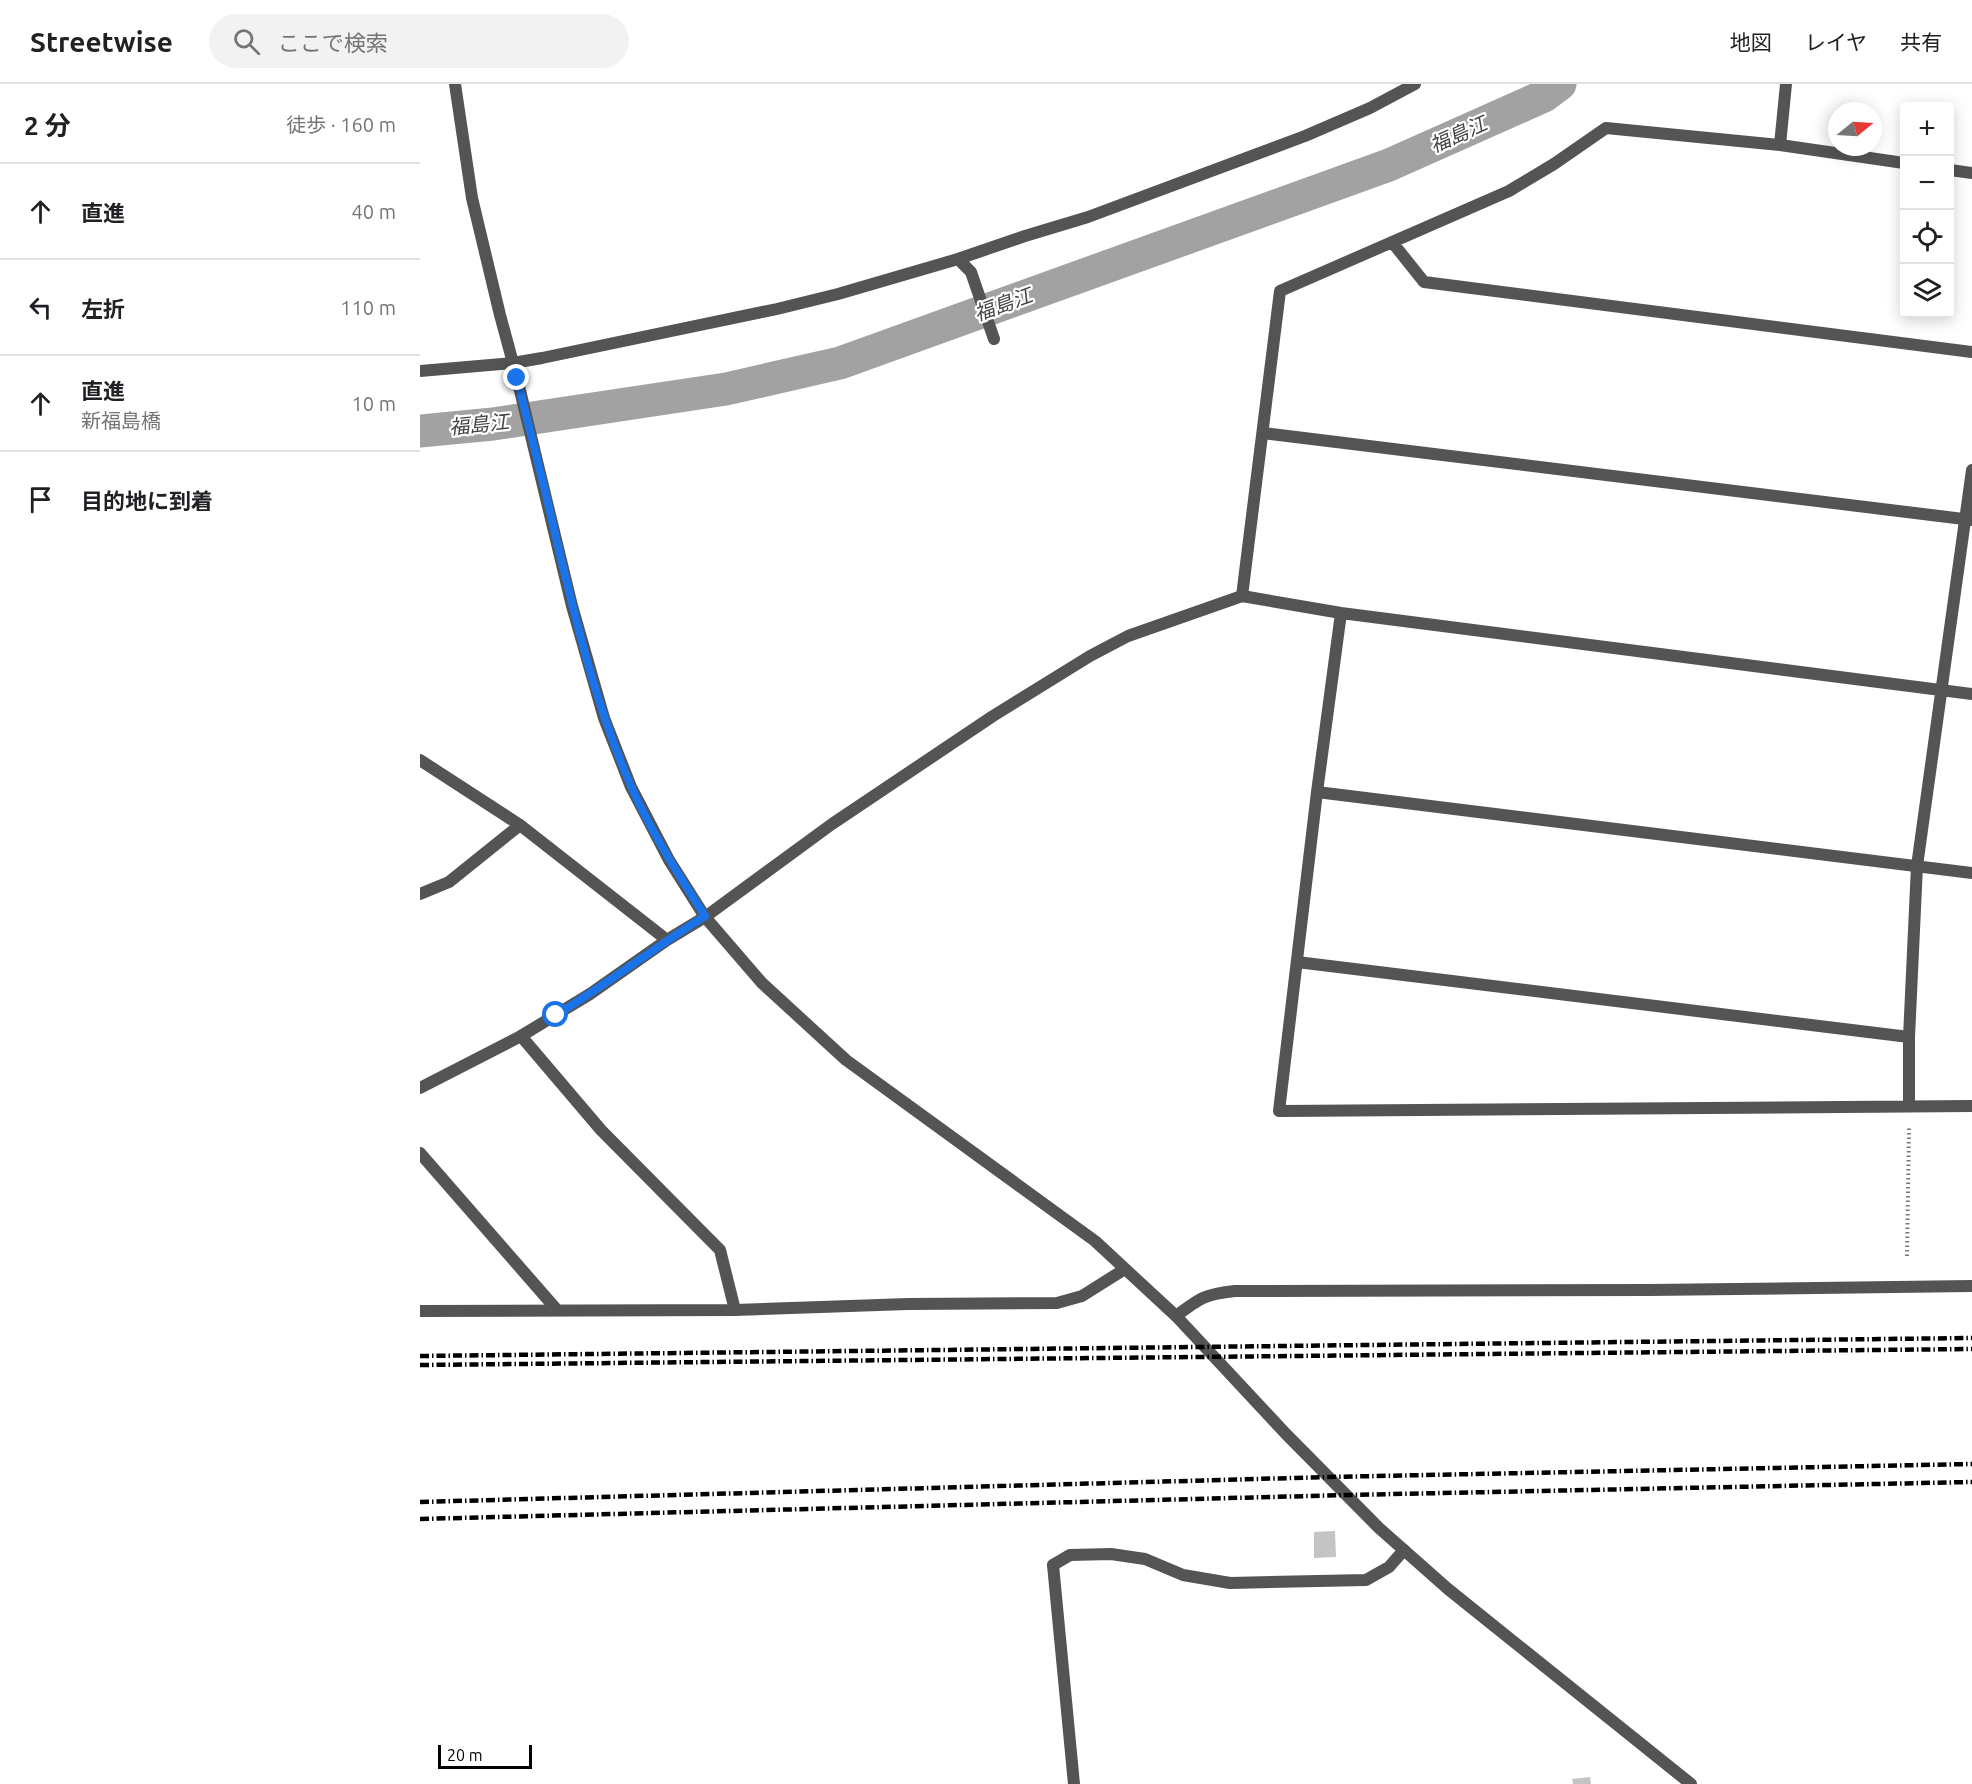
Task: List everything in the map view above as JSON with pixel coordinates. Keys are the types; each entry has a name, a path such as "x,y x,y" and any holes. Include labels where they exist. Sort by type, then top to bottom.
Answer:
{"street":[{"path":"454,84 472,198 572,606 604,718 631,787 669,860 705,916 762,983 846,1060 1095,1241 1176,1316 1286,1434 1379,1528 1448,1589 1691,1784"},
{"path":"420,371 513,363 777,309 838,294 958,259 1088,217 1305,136 1370,108 1415,84"},
{"path":"1780,145 1786,84"},
{"path":"1242,596 1280,291 1509,191 1554,164 1606,128 1780,145 1900,162"},
{"path":"1954,171 1972,174"},
{"path":"1392,242 1424,282 1972,352"},
{"path":"958,259 970,272 994,339"},
{"path":"1263,433 1969,519"},
{"path":"1909,1106 1909,1036 1917,866 1969,519 1972,470"},
{"path":"420,1088 521,1036 590,994 705,916 842,818 993,716 1090,656 1128,636 1242,596 1341,613 1972,694"},
{"path":"1341,613 1279,1111 1972,1106"},
{"path":"420,760 520,825 667,940"},
{"path":"1317,792 1972,873"},
{"path":"420,894 449,882 520,825"},
{"path":"1297,963 1909,1036"},
{"path":"521,1036 601,1130 720,1250 735,1310"},
{"path":"420,1154 557,1310"},
{"path":"420,1311 735,1310 908,1304 1057,1303 1082,1296 1125,1269"},
{"path":"1176,1316 1199,1298 1213,1293 1235,1292 1972,1286"},
{"path":"1074,1784 1053,1565 1070,1555 1111,1554 1145,1559 1183,1575 1230,1583 1366,1580 1389,1567 1404,1550"}],"path":[{"path":"1907,1256 1909,1128"}],"building":[{"path":"1335,1531 1336,1557 1314,1558 1314,1532"},
{"path":"1590,1777 1591,1784 1573,1784 1572,1779"}],"waterway":[{"name":"福島江","path":"420,431 493,424 726,389 840,363 1389,165 1544,96 1560,84"}],"railway":[{"path":"420,1356 1972,1338"},
{"path":"420,1365 1972,1349"},
{"path":"420,1502 1329,1477 1972,1464"},
{"path":"420,1519 1348,1495 1972,1482"}],"route":[{"path":"517,378 572,606 604,718 640,805 669,860 705,916 556,1015"}]}
